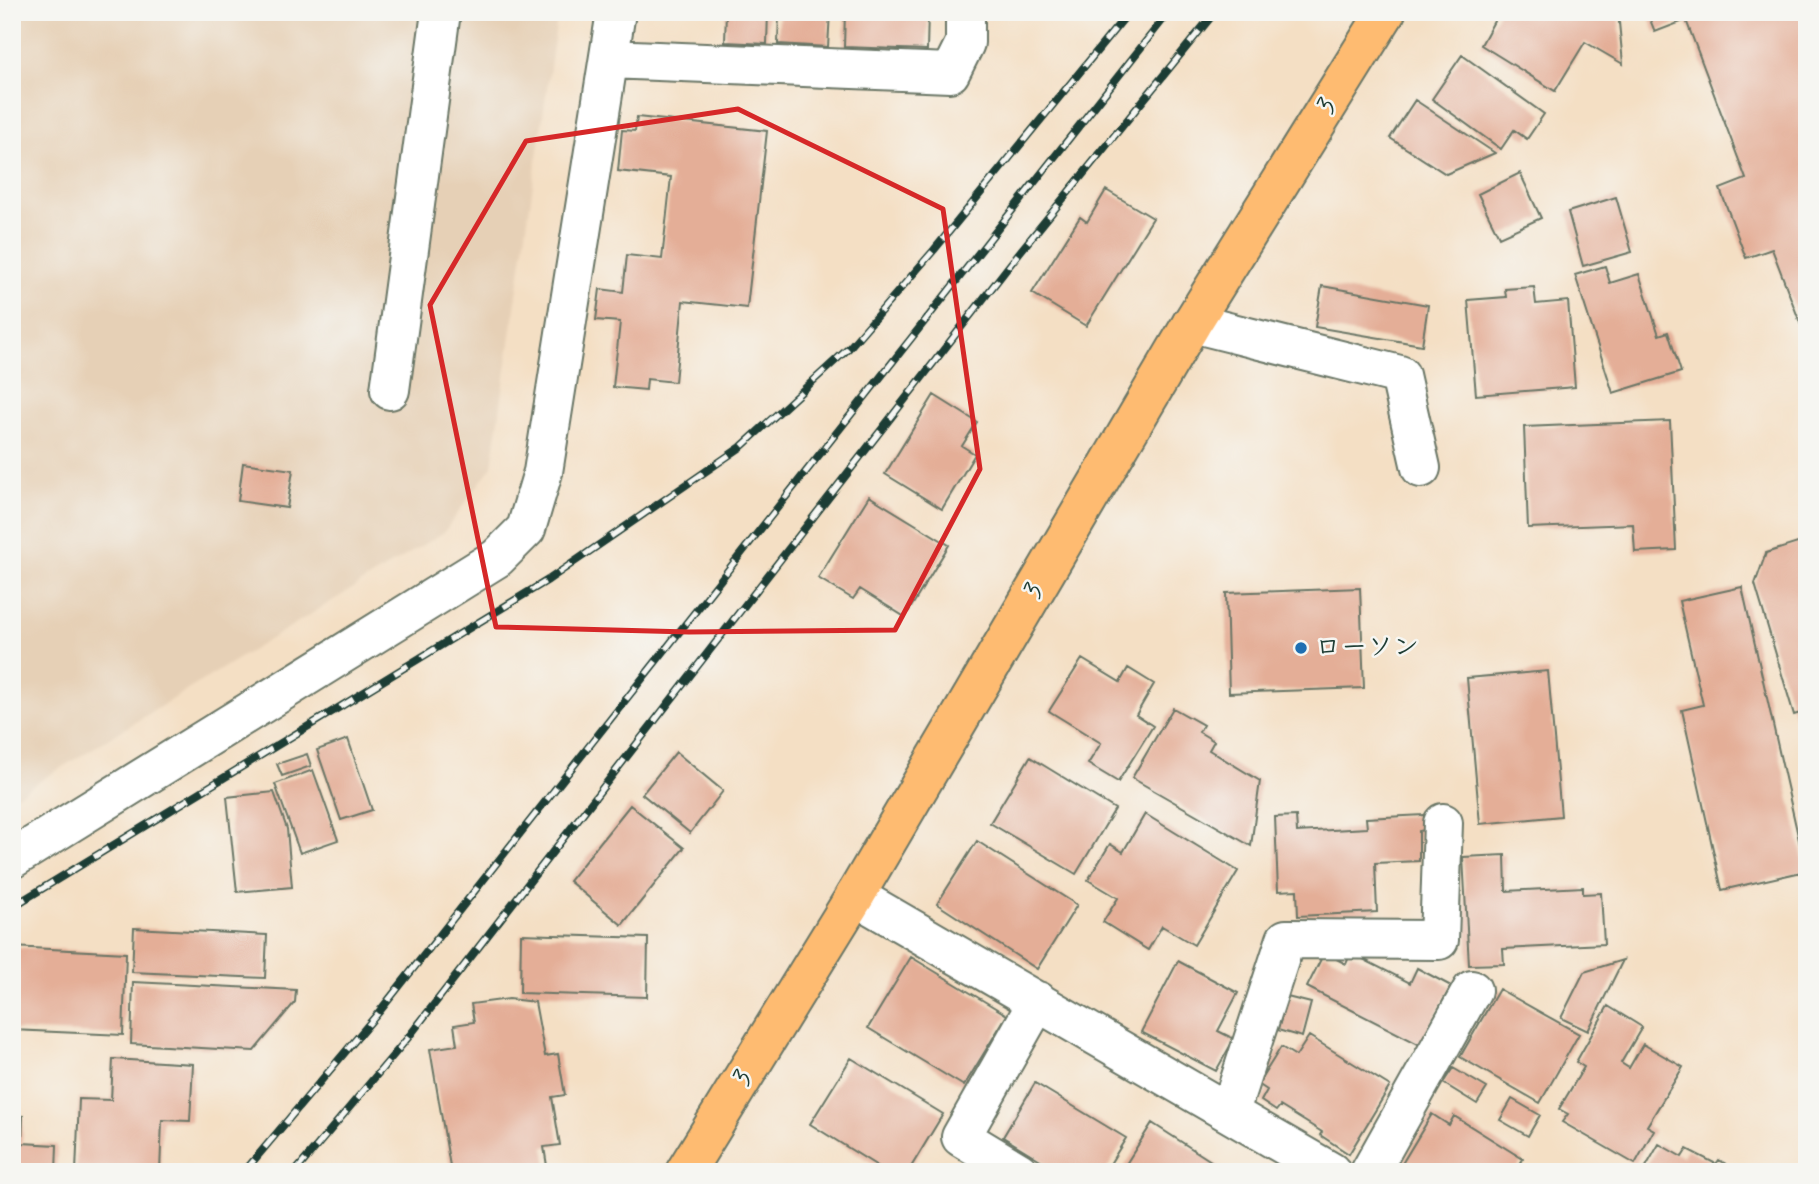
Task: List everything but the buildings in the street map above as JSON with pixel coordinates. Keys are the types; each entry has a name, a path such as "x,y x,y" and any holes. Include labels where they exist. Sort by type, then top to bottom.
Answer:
{"main road":[{"name":"3","path":"685,1172 855,896 1192,323 1386,12"}],"street":[{"path":"390,390 441,12"},
{"path":"12,859 497,558 526,529 543,472 616,12"},
{"path":"609,59 950,73 965,43 965,12"},
{"path":"1192,323 1400,375 1421,468"},
{"path":"1230,1111 1286,939 1439,940 1443,823"},
{"path":"855,896 1230,1111 1331,1172"},
{"path":"1370,1172 1472,990"},
{"path":"1019,1172 961,1137 1038,1001"}],"highlighted area":[{"path":"738,109 943,209 980,469 895,630 689,632 496,627 430,305 526,141"}],"shaded area":[{"path":"12,12 558,12 492,466 444,532 12,798"}],"railway":[{"path":"12,907 548,580 741,447 849,348 934,250 1129,12"},
{"path":"244,1172 379,1012 1169,12"},
{"path":"295,1172 407,1039 1019,253 1215,12"}],"place":[{"name":"ローソン","path":"1301,648"}]}
